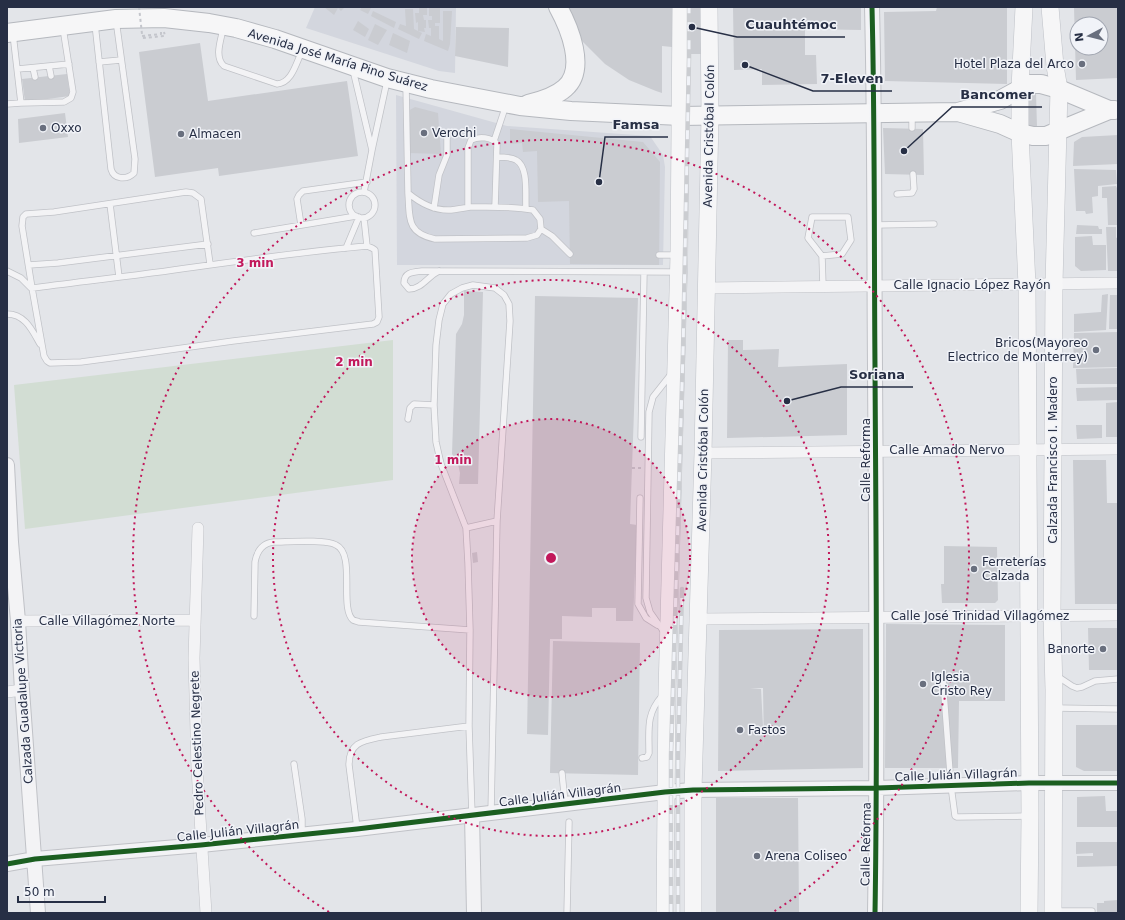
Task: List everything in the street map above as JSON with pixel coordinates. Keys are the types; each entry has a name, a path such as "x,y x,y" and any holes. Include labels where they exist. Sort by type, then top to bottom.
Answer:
{"highway":[{"path":"513,105 538,101 558,93 566,87 572,79 575,67 574,51 570,31 558,7"},
{"name":"Avenida José María Pino Suárez","path":"10,33 116,19 182,19 224,26 275,39 388,78 438,91 513,105 599,113 681,116 874,114 912,121 958,112 1000,100 1029,84 1041,84 1059,89 1114,110"},
{"name":"Avenida José María Pino Suárez","path":"958,112 1000,124 1020,133 1034,136 1046,136 1114,110"}],"main road":[{"path":"665,913 667,692 664,632 679,255 681,7"},
{"name":"Avenida Cristóbal Colón","path":"693,913 693,790 699,619 710,116 709,7"},
{"name":"Calzada Francisco I. Madero","path":"1024,7 1020,88 1020,133 1027,285 1030,816 1029,913"},
{"name":"Calzada Francisco I. Madero","path":"1050,7 1055,66 1059,89 1054,284 1052,616 1053,912"}],"street":[{"name":"Calle Reforma","path":"872,7 876,451 877,788 875,913"},
{"name":"Calle Ignacio López Rayón","path":"706,288 1118,283"},
{"name":"Calle Amado Nervo","path":"703,453 1118,449"},
{"name":"Calzada Guadalupe Victoria","path":"7,465 9,542 18,621 38,913"},
{"name":"Pedro Celestino Negrete","path":"198,528 194,658 197,769 206,913"},
{"name":"Calle José Trinidad Villagómez","path":"699,619 1118,616"},
{"name":"Calle Villagómez Norte","path":"18,621 195,620"},
{"path":"7,692 22,690"},
{"name":"Calle Julián Villagrán","path":"7,864 35,859 201,845 357,829 665,792 693,790 877,788 1029,783 1118,782"},
{"path":"472,816 474,913"}],"lane":[{"path":"95,21 112,173 117,178 124,178 130,177 134,173 135,159 116,19"},
{"path":"7,104 68,100 73,95 63,26"},
{"path":"224,26 219,57 221,63 224,66 277,84 289,79 303,49"},
{"path":"10,33 18,70 21,103"},
{"path":"99,62 121,60"},
{"path":"18,70 69,64"},
{"path":"49,66 51,76"},
{"path":"352,66 372,150"},
{"path":"33,68 35,77"},
{"path":"364,192 388,78"},
{"path":"406,83 408,193 411,224 418,234 435,239 527,238 537,235 541,229 540,219 533,210 526,208 495,207 450,210 434,208 416,200 408,193"},
{"path":"494,140 513,105"},
{"path":"434,208 439,176 447,154 448,134"},
{"path":"468,208 469,143 475,138 491,139 497,144 495,207"},
{"path":"497,157 511,158 521,163 525,175 526,208"},
{"path":"897,194 912,193 914,190 913,174"},
{"path":"301,225 298,195 303,191 367,182"},
{"path":"42,348 22,226 23,217 26,214 54,212 186,192 193,193 201,199 203,205 210,264"},
{"path":"254,233 360,217 372,213 375,205 372,196 364,192 353,195 349,203 350,211 360,217 367,246"},
{"path":"110,204 119,277"},
{"path":"346,248 360,217"},
{"path":"822,256 842,254 851,240 848,217 812,217 808,238 822,256 823,286"},
{"path":"875,225 934,224"},
{"path":"541,229 552,236 570,254"},
{"path":"29,265 58,263 208,244"},
{"path":"7,271 21,278 32,288 210,264 367,246 375,250 379,317 373,324 118,357 75,362 50,363 47,361 30,325 15,315 7,314"},
{"path":"659,255 679,255"},
{"path":"439,271 415,289 409,289 404,283 406,275 412,272 422,271 439,271 644,273 678,272"},
{"path":"641,437 644,273"},
{"path":"472,816 469,726 470,593 466,528 441,464 436,442 434,405 436,345 439,320 443,304 451,294 462,288 473,285 496,288 504,295 509,304 510,321 498,521 491,813"},
{"path":"664,632 650,612 646,598 649,412 653,397 675,368"},
{"path":"408,419 410,408 414,404 434,405"},
{"path":"640,498 638,604 646,618 664,632"},
{"path":"466,528 498,521"},
{"path":"254,616 255,562 256,556 262,547 272,542 326,542 336,545 342,550 346,570 349,613 353,619 359,622 470,630"},
{"path":"1053,673 1067,684 1077,688 1096,681 1118,679"},
{"path":"943,680 954,815 956,818 1030,816"},
{"path":"642,758 647,757 649,753 650,713 667,692"},
{"path":"1053,708 1118,709"},
{"path":"357,829 349,765 349,756 352,749 366,740 381,737 469,726"},
{"path":"294,764 302,819 302,834"},
{"path":"562,773 565,804"},
{"path":"567,913 569,822"},
{"path":"1053,912 1092,911"}],"path":[{"path":"139,7 142,34 161,32 161,34 142,36 142,38 165,36"}],"shaded area":[{"path":"315,7 456,7 455,73 439,71 306,28"},
{"path":"396,95 507,126 650,136 663,155 665,167 663,265 397,265"},
{"path":"393,340 393,480 25,529 14,385"}],"building":[{"path":"324,7 345,7 341,11 338,8 334,15"},
{"path":"362,7 371,8 368,14 360,10"},
{"path":"563,7 712,7 713,54 672,54 672,47 662,46 662,93 629,80 605,64 582,41 567,18"},
{"path":"733,7 861,7 861,30 805,29 805,55 816,55 817,84 762,85 762,69 734,70"},
{"path":"937,7 1007,7 1007,84 885,81 884,12 936,11"},
{"path":"1074,7 1118,7 1118,78 1076,80 1075,56 1109,56 1109,16 1074,16"},
{"path":"419,8 427,8 427,15 423,15 424,20 426,20 426,28 424,28 425,32 418,31 418,22 416,23 415,13 419,13"},
{"path":"429,8 440,8 440,23 435,23 435,26 439,26 439,39 443,41 443,11 452,11 450,44 448,51 424,41 426,34 431,36 431,28 429,28 428,20 432,20 432,16 429,16"},
{"path":"405,9 413,9 414,29 422,33 419,39 398,29 400,24 406,26"},
{"path":"373,11 396,22 394,28 371,16"},
{"path":"358,21 369,29 365,37 353,30"},
{"path":"375,24 387,30 378,45 368,40"},
{"path":"456,27 509,28 508,67 455,56"},
{"path":"393,33 410,41 407,53 389,45"},
{"path":"200,43 208,101 347,81 358,156 219,176 218,168 155,177 139,52"},
{"name":"Oxxo","path":"67,74 70,96 25,102 22,79"},
{"path":"1028,93 1036,93 1037,127 1029,127"},
{"name":"Verochi","path":"415,107 438,113 441,154 408,153 408,111"},
{"name":"Oxxo","path":"65,113 68,137 19,143 18,119"},
{"path":"883,128 923,129 924,175 885,174"},
{"path":"510,129 643,142 660,162 659,265 570,264 569,201 538,202 537,151 523,152 522,143 510,144"},
{"path":"1118,135 1118,164 1073,166 1074,142 1082,137"},
{"path":"1074,169 1116,170 1117,184 1098,186 1098,196 1092,197 1093,213 1086,214 1085,211 1076,211"},
{"path":"1116,186 1118,190 1118,225 1108,225 1107,198 1102,198 1102,187"},
{"path":"1077,225 1098,226 1099,229 1102,229 1102,234 1076,234"},
{"path":"1106,227 1116,227 1116,238 1118,237 1118,271 1108,271"},
{"path":"1092,236 1093,245 1106,245 1106,270 1081,271 1075,266 1075,237"},
{"path":"464,291 483,292 478,484 459,484 460,473 458,464 452,454 456,334 462,324 464,315"},
{"path":"1108,294 1106,330 1074,332 1074,314 1101,312 1102,295"},
{"path":"1110,295 1118,295 1118,329 1109,329"},
{"path":"535,296 638,298 630,524 637,525 633,621 616,621 616,608 592,608 592,617 562,616 562,639 550,639 548,735 527,734"},
{"name":"Bricos(Mayoreo Electrico de Monterrey)","path":"1118,332 1118,367 1073,368 1074,333"},
{"path":"728,340 743,340 743,350 779,349 778,367 847,364 847,435 727,438"},
{"path":"1118,368 1118,384 1077,384 1076,369"},
{"path":"1118,387 1118,400 1077,401 1076,388"},
{"path":"1118,402 1118,437 1106,437 1106,403"},
{"path":"1076,425 1102,425 1102,438 1077,439"},
{"path":"1073,460 1106,460 1107,503 1118,503 1118,604 1075,604"},
{"path":"944,546 997,547 998,600 995,603 942,603 941,584 944,584"},
{"path":"477,552 478,562 473,563 472,553"},
{"name":"Iglesia Cristo Rey","path":"886,624 1005,625 1005,701 959,701 958,768 885,768"},
{"name":"Banorte","path":"1088,628 1118,628 1118,670 1089,670"},
{"path":"863,629 863,768 718,771 719,630","holes":["750,688 763,688 764,746 761,689"]},
{"path":"553,641 640,643 638,775 550,773"},
{"path":"1076,725 1118,725 1118,771 1084,771 1076,767"},
{"path":"1105,796 1106,811 1118,811 1118,827 1077,827 1077,797"},
{"name":"Arena Coliseo","path":"716,798 798,798 799,913 716,913"},
{"path":"1076,842 1118,842 1118,866 1077,867 1077,856 1093,856 1093,853 1076,854"},
{"path":"1118,900 1118,913 1097,913 1097,903"}],"railway":[{"path":"671,913 671,755 683,352 689,7"},
{"path":"678,913 678,755 682,589"}],"cycle path":[{"path":"872,7 876,640 875,913"},
{"path":"7,864 35,859 201,845 357,829 665,792 693,790 877,788 1029,783 1118,783"}],"place":[{"name":"Cuauhtémoc","path":"692,27"},
{"name":"Hotel Plaza del Arco","path":"1082,64"},
{"name":"7-Eleven","path":"745,65"},
{"name":"Oxxo","path":"43,128"},
{"name":"Verochi","path":"424,133"},
{"name":"Almacen","path":"181,134"},
{"name":"Bancomer","path":"904,151"},
{"name":"Famsa","path":"599,182"},
{"name":"Bricos(Mayoreo Electrico de Monterrey)","path":"1096,350"},
{"name":"Soriana","path":"787,401"},
{"name":"Ferreterías Calzada","path":"974,569"},
{"name":"Banorte","path":"1103,649"},
{"name":"Iglesia Cristo Rey","path":"923,684"},
{"name":"Fastos","path":"740,730"},
{"name":"Arena Coliseo","path":"757,856"}]}
